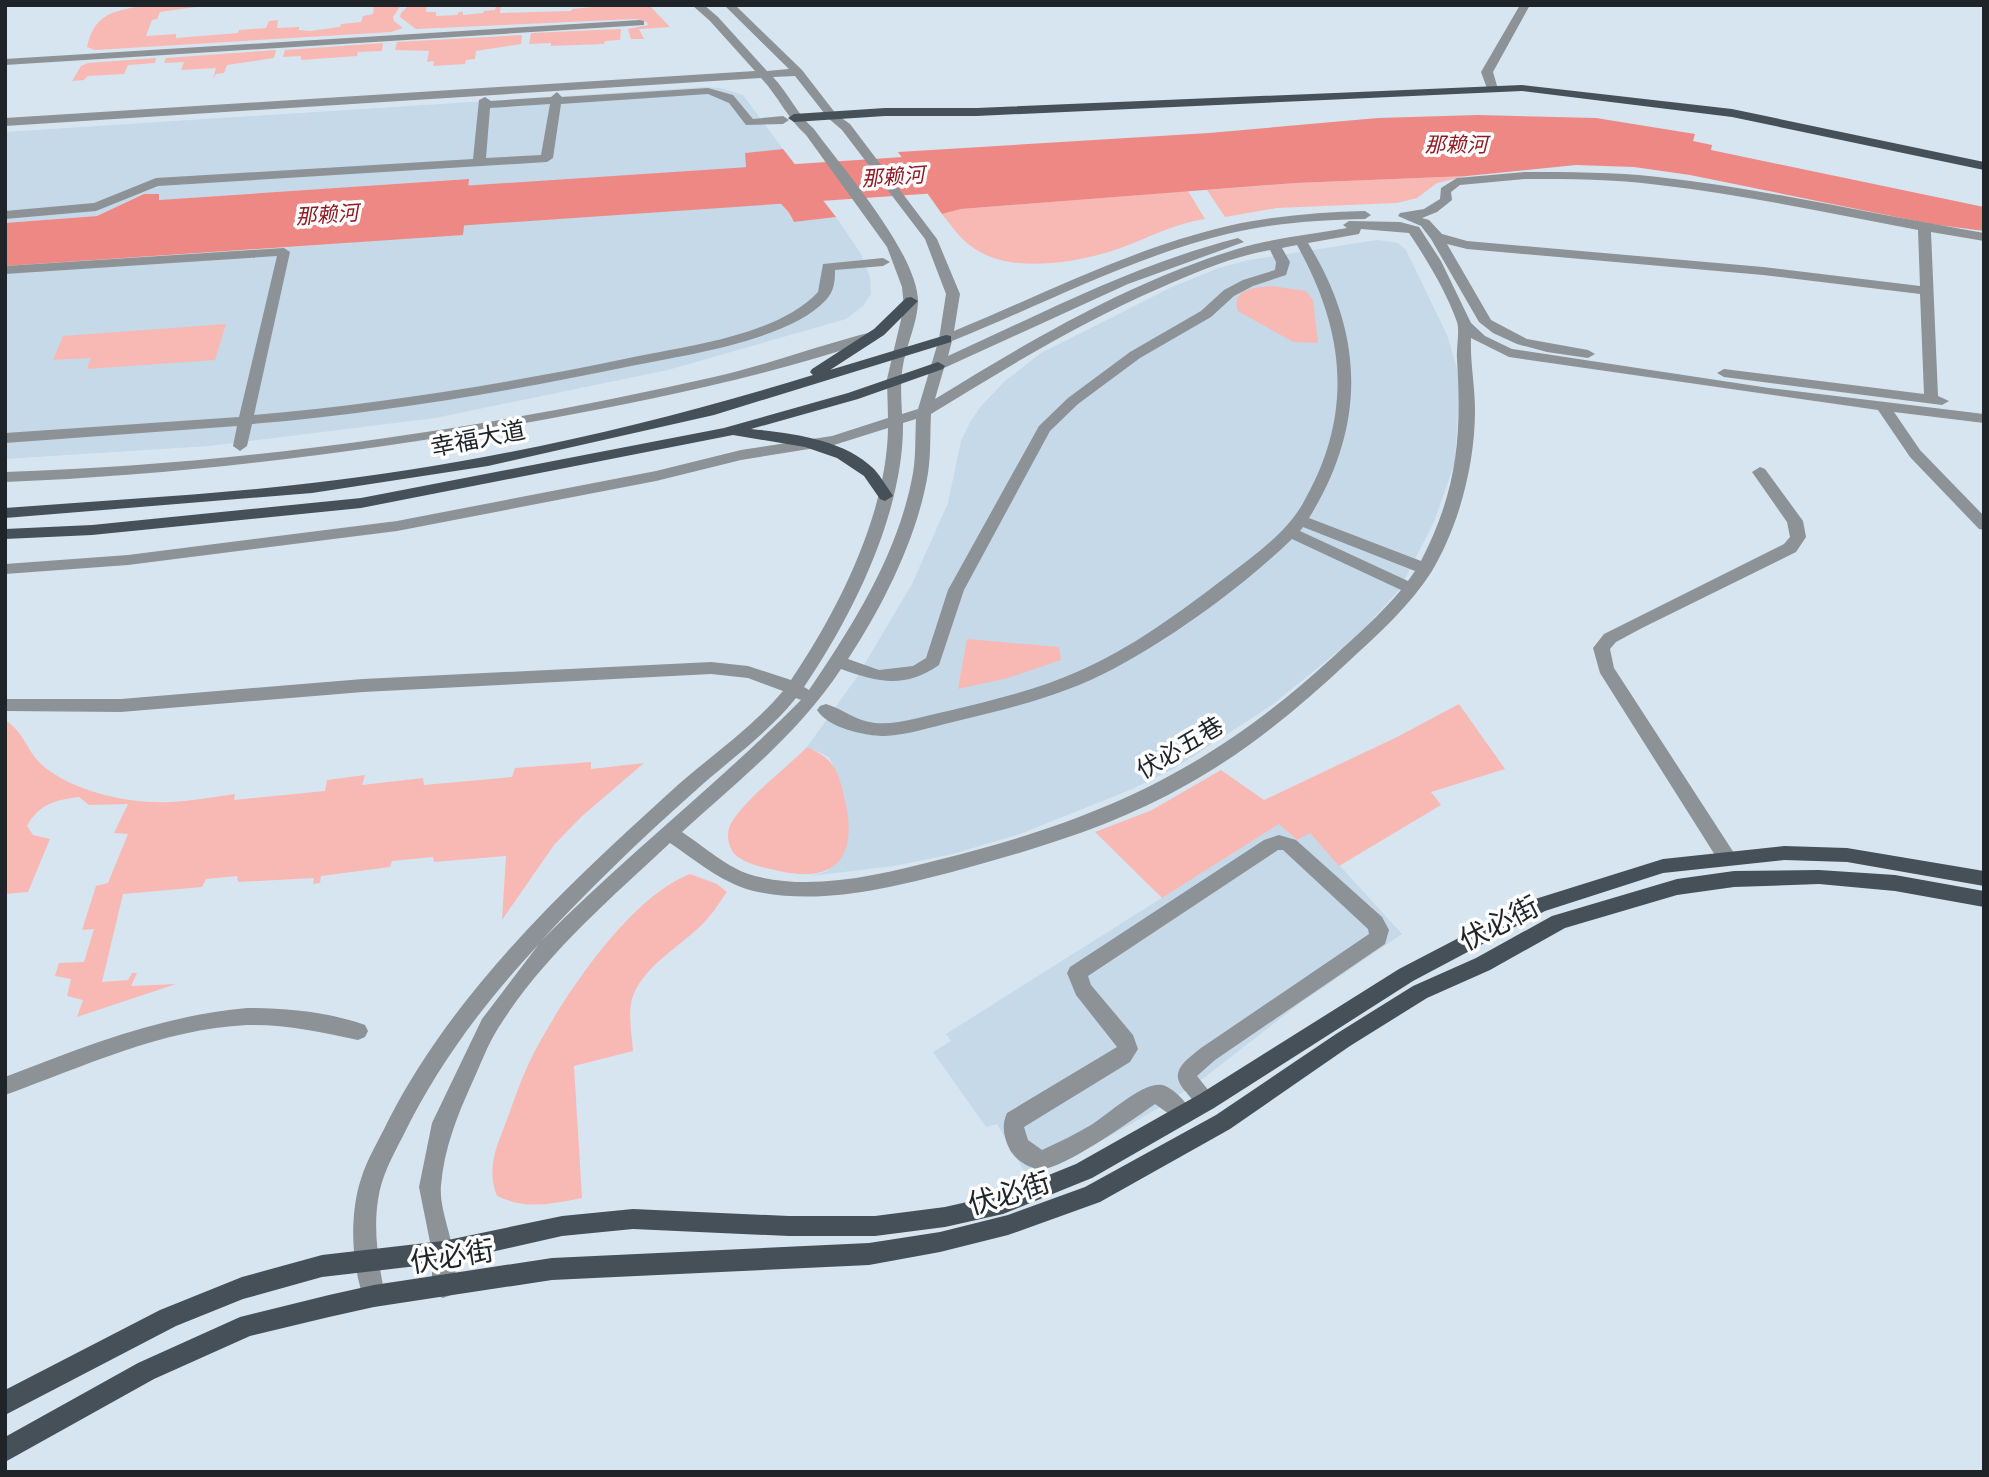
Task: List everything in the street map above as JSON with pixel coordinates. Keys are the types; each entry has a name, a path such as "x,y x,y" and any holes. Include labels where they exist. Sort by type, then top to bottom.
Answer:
{"main road":[{"path":"788,119 886,112 977,112 1522,88 1732,113 1984,166"},
{"path":"791,386 879,334 911,301"},
{"name":"幸福大道","path":"5,513 312,488 391,478 635,430 709,412 946,339"},
{"name":"幸福大道","path":"5,534 92,530 238,517 361,502 561,466 725,432 853,396 938,366"},
{"path":"725,432 777,435 812,444 868,471 885,496"},
{"name":"伏必街","path":"5,1403 167,1318 242,1288 321,1266 443,1252 562,1226 633,1219 789,1226 874,1226 945,1217 1003,1204 1084,1171 1207,1101 1406,975 1539,905 1664,866 1784,853 1847,855 1984,878"},
{"name":"伏必街","path":"5,1450 146,1371 248,1325 374,1296 552,1269 869,1254 940,1242 1007,1225 1092,1195 1223,1122 1343,1040 1420,992 1483,964 1559,922 1677,887 1734,878 1819,877 1895,883 1984,899"}],"street":[{"path":"697,5 715,19 783,95 788,119"},
{"path":"443,1287 443,1252 430,1187 443,1123 489,1025 545,949 772,740 819,705 838,662 891,564 912,514 921,471 924,412 928,391 946,339 953,294 931,239 846,127 832,116 798,72 729,5"},
{"path":"1492,89 1487,72 1525,5"},
{"path":"5,62 640,23"},
{"path":"5,122 798,72"},
{"path":"374,1296 368,1262 365,1212 370,1183 397,1120 444,1046 532,937 563,904 679,795 742,741 794,689 827,634 876,528 885,496 895,438 894,380 897,354 911,301 893,247 810,132 788,119 750,123 735,100 726,94 709,91 485,103 479,163"},
{"path":"5,215 96,208 156,183 547,158 557,98"},
{"path":"946,339 1184,242 1244,227 1310,217 1408,217 1431,212 1446,200 1445,191 1450,184 1457,182 1605,174 1678,181 1984,237"},
{"path":"1408,217 1425,223 1437,237 1486,322 1510,340 1614,358 1984,407"},
{"path":"938,366 1132,277 1190,254 1266,236 1358,224 1400,226 1414,230 1434,261 1465,325 1480,340 1492,346 1527,357 1984,419"},
{"path":"5,569 128,560 397,526 656,476 760,451 834,440 924,412 1021,352 1100,309 1199,266 1274,244 1354,232 1358,224"},
{"path":"1924,228 1931,399"},
{"path":"1437,237 1467,245 1763,271 1927,291"},
{"path":"838,662 878,676 917,672 933,661 956,590 1044,429 1073,401 1135,355 1206,314 1229,293 1248,283 1281,272 1283,262 1274,244"},
{"path":"5,705 50,709 136,707 198,698 316,689 712,668 741,670 767,676 794,689 846,723 877,729 958,715 1059,684 1105,666 1177,620 1242,572 1294,526 1328,466 1338,430 1346,371 1335,311 1303,245"},
{"path":"5,270 284,252 240,446"},
{"path":"5,438 245,420 445,397 561,376 727,340 795,315 820,299 830,283 828,267 883,262"},
{"name":"伏必五巷","path":"669,833 720,867 753,883 800,889 840,888 906,876 1060,834 1153,795 1271,720 1370,632 1425,569 1436,547 1462,466 1468,414 1463,351 1465,325"},
{"path":"5,477 197,465 408,440 724,380 826,353 879,334"},
{"path":"1884,407 1889,419 1922,458 1984,525"},
{"path":"1727,858 1684,795 1606,669 1601,648 1610,638 1627,629 1790,548 1798,537 1795,521 1760,472"},
{"path":"1294,526 1425,569"},
{"path":"1294,526 1410,588"},
{"path":"1183,1115 1161,1094 1150,1096 1098,1132 1044,1160 1034,1161 1027,1157 1013,1127 1014,1120 1123,1056 1128,1049 1126,1041 1083,989 1077,973 1271,845 1279,842 1290,845 1375,923 1379,930 1378,938 1229,1039 1187,1072 1186,1079 1207,1101"},
{"path":"5,1086 105,1047 232,1017 300,1019 358,1031"}],"shaded area":[{"path":"147,5 210,5 160,12 157,19 152,20 146,36 176,34 176,38 238,33 239,30 266,28 269,21 278,20 277,28 299,27 299,30 310,31 340,27 341,24 361,22 363,16 373,14 374,5 401,5 393,17 403,28 391,32 95,50 87,47 95,26 101,19 117,11"},
{"path":"409,5 427,5 426,12 436,12 436,16 457,15 459,12 463,12 463,15 483,13 495,10 496,5 501,5 500,13 571,11 593,5 649,5 670,27 639,29 644,39 631,39 628,29 648,25 647,22 636,19 416,29 400,17"},
{"path":"621,29 620,40 605,41 604,44 529,44 531,33"},
{"path":"522,35 521,44 476,51 475,59 466,60 465,64 433,66 434,61 427,62 429,51 395,50 397,42"},
{"path":"383,43 382,51 358,52 357,56 301,60 301,56 283,57 285,50"},
{"path":"276,50 274,58 227,65 224,73 216,74 213,79 216,68 181,70 184,62 164,63 166,58"},
{"path":"156,58 155,63 128,65 124,74 88,76 84,80 72,81 81,66 88,63"},
{"path":"721,88 743,95 783,149 745,153 747,185 760,189 782,204 794,222 836,217 861,254 870,277 871,294 863,306 846,319 668,370 435,418 209,446 5,459 5,266 351,243 468,179 158,200 159,194 144,194 97,216 5,223 5,132"},
{"path":"1467,176 1437,183 1417,198 1397,203 1277,208 1225,217 1207,190 1296,183"},
{"path":"1188,191 1205,219 1171,228 1103,254 1049,263 1012,262 980,252 963,240 942,214 961,209"},
{"path":"1377,240 1398,243 1406,250 1447,335 1460,378 1455,462 1434,522 1399,590 1358,635 1272,705 1175,768 1132,789 1020,834 953,854 894,866 810,876 828,871 845,799 839,777 829,757 807,747 857,677 912,584 948,503 961,441 982,405 1005,381 1041,353 1172,287 1219,268 1249,260"},
{"path":"1272,286 1306,291 1313,300 1318,343 1293,342 1238,311 1238,298 1241,294"},
{"path":"226,324 215,360 87,369 91,358 53,360 63,336"},
{"path":"967,639 1059,647 1061,660 1008,678 958,689"},
{"path":"1459,704 1505,769 1431,792 1441,805 1339,866 1310,833 1297,840 1279,824 1162,898 1095,832 1152,810 1221,770 1264,800 1397,737"},
{"path":"5,720 17,731 36,759 55,774 86,789 137,801 186,801 235,794 234,800 325,791 327,780 365,775 362,785 423,778 424,785 512,777 515,768 591,762 591,769 644,763 581,817 554,845 502,920 506,856 434,862 433,857 392,861 390,867 321,876 320,883 313,884 314,878 238,882 237,876 206,879 202,887 123,894 102,982 128,980 132,973 137,973 131,986 176,984 77,1017 83,1000 67,996 71,979 55,976 59,963 84,962 94,929 82,930 96,886 108,883 128,834 114,833 128,804 89,805 79,797 42,808 27,826 33,835 50,839 28,892 5,894"},
{"path":"807,747 829,761 840,780 848,820 845,851 839,861 829,869 816,873 779,871 742,860 735,855 728,840 729,828 734,819 752,798"},
{"path":"1279,824 1310,833 1402,934 1299,1004 1167,1103 1103,1140 1025,1173 997,1124 986,1127 933,1052 951,1041 946,1034"},
{"path":"690,874 717,884 727,892 699,928 656,963 639,984 630,1009 633,1051 574,1066 582,1198 549,1204 528,1204 497,1196 492,1174 498,1144 525,1073 549,1026 582,975 623,925 667,886"}],"water":[{"name":"那赖河","path":"1478,115 1596,118 1695,134 1693,141 1712,145 1711,150 1984,207 1984,231 1931,224 1690,175 1634,167 1576,165 1467,176 1296,183 961,209 942,214 898,152 1209,133 1378,118"},
{"path":"783,149 836,217 794,222 786,209 774,199 747,185 745,153"},
{"path":"469,179 463,235 5,266 5,223 97,216 144,194 159,194 159,200"}],"waterway":[{"name":"那赖河","path":"339,214 1040,167"}]}
